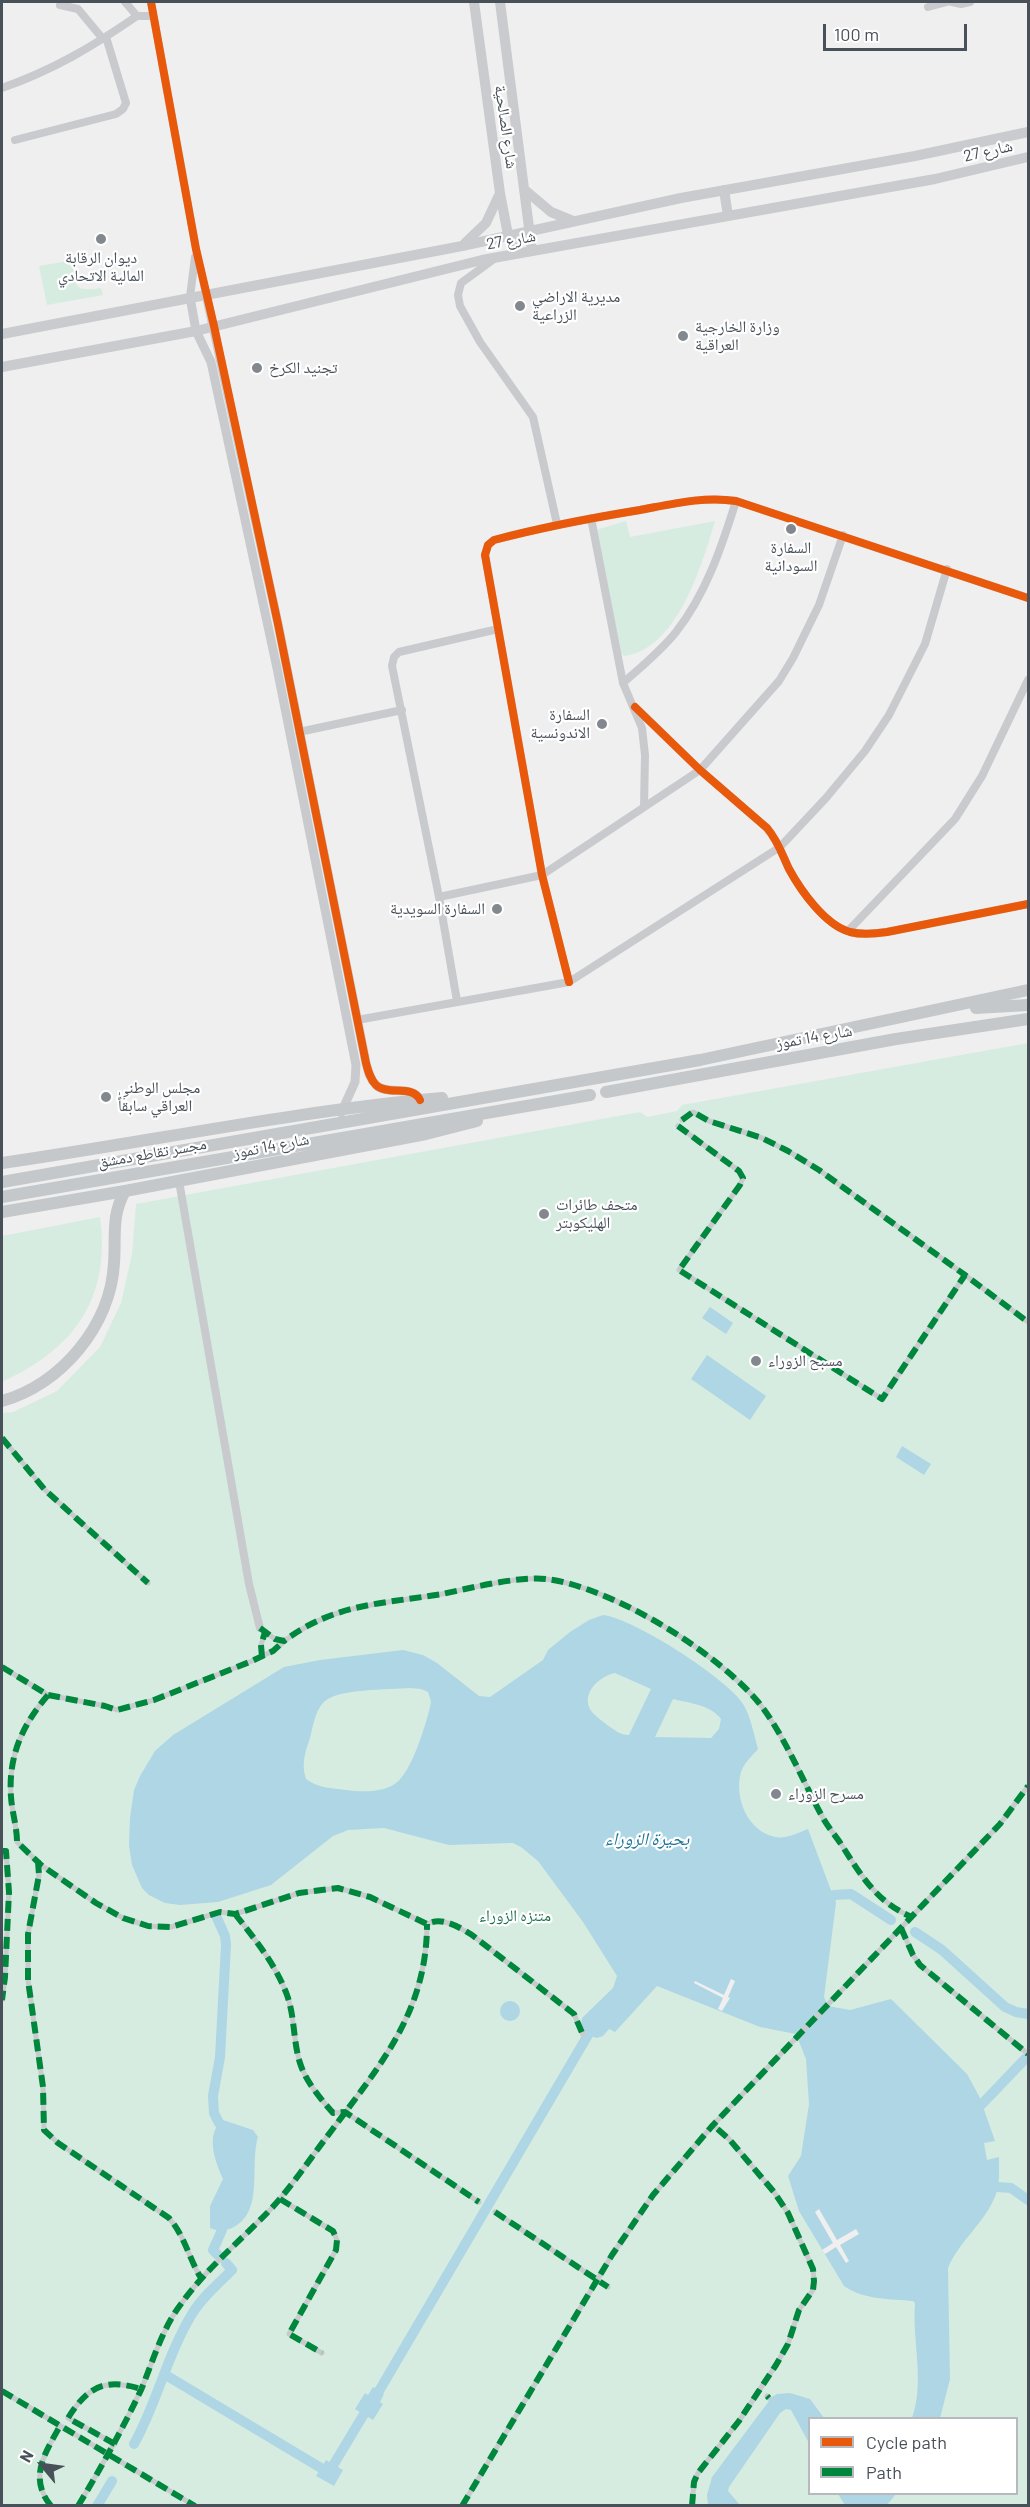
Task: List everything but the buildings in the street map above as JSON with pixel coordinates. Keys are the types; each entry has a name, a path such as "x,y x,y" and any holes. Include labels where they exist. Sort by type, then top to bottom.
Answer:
{"main road":[{"name":"شارع الصالحية","path":"474,2 500,193 508,235 516,254"},
{"name":"شارع الصالحية","path":"500,2 532,251"},
{"name":"شارع 27","path":"2,334 462,246 724,190 915,156 1029,132"},
{"name":"شارع 27","path":"2,367 196,331 495,258 935,179 1029,157"},
{"path":"525,190 551,212 573,221"},
{"path":"724,190 728,216"},
{"path":"462,246 486,223 500,193"},
{"name":"شارع 14 تموز","path":"307,1136 336,1124 700,1060 1029,990"},
{"path":"938,1011 1029,998"},
{"name":"شارع 14 تموز","path":"938,1011 1029,1005"},
{"name":"شارع 14 تموز","path":"606,1092 896,1039 1029,1019"},
{"path":"700,1060 703,1075"},
{"name":"شارع 14 تموز","path":"2,1163 123,1146 344,1108 539,1088"},
{"name":"شارع 14 تموز","path":"307,1136 437,1120 590,1095"},
{"path":"420,1100 433,1106 437,1120 433,1129 426,1134"},
{"name":"شارع 14 تموز","path":"2,1212 426,1134 544,1103"},
{"name":"مجسر تقاطع دمشق","path":"2,1182 307,1136"},
{"name":"مجسر تقاطع دمشق","path":"2,1197 307,1136"},
{"path":"2,1401 37,1387 52,1376 79,1349 91,1332 103,1308 111,1282 114,1263 114,1215 125,1191"}],"street":[{"path":"125,2 136,16"},
{"path":"151,2 196,249 299,732 366,1063 375,1085 384,1090 414,1093 420,1100"},
{"path":"928,7 947,2"},
{"path":"952,2 961,4 970,2"},
{"path":"15,140 116,114 123,109 126,103 105,38 78,9 60,5"},
{"path":"2,88 43,74 105,38 136,16 152,16"},
{"path":"196,249 190,297 196,331 211,362 282,692 356,1065 355,1082 336,1124"},
{"path":"495,258 461,283 458,295 460,306 480,342 533,417 557,524"},
{"path":"569,982 542,875 485,555 488,545 494,540 557,524 719,498 736,501 843,535 1029,598"},
{"path":"623,683 676,632 691,610 710,574 736,501"},
{"path":"591,518 623,683 642,728 645,755 644,807"},
{"path":"439,897 542,875 700,770 779,681 819,605 843,535"},
{"path":"357,1020 569,982 780,847 826,798 865,751 889,715 925,644 947,569"},
{"path":"457,1001 439,897 392,666 394,657 399,652 498,629"},
{"path":"848,931 955,819 982,776 1029,680"},
{"path":"635,707 700,770 767,828 805,892 825,915 848,931 867,934 887,932 1029,904"},
{"path":"299,732 402,710"},
{"path":"682,1120 693,1112 709,1121 762,1138 788,1151 819,1170 1029,1322"},
{"path":"678,1126 739,1171 743,1178 679,1270 882,1399 965,1275"},
{"path":"179,1180 249,1584 263,1630 262,1656"},
{"path":"2,1438 45,1490 148,1583"},
{"path":"2,1667 29,1686 48,1695 125,1710 262,1656 314,1621 342,1610 480,1586 544,1579 574,1586 610,1599 646,1616 684,1638 735,1678 758,1701 780,1733 824,1819 862,1877 886,1902 912,1917"},
{"path":"263,1630 284,1641"},
{"path":"48,1695 27,1724 14,1751 11,1794 17,1827 17,1842 38,1861 96,1903 139,1924 171,1927 220,1912 235,1914 299,1893 338,1888 370,1897 427,1924 437,1920 455,1926 480,1940 574,2014 583,2035"},
{"path":"462,2505 627,2230 646,2204 713,2125 1000,1824 1029,1786"},
{"path":"2,2000 9,1892 4,1851 17,1842"},
{"path":"38,1861 39,1875 28,1934 28,1980 43,2087 44,2130 58,2143 170,2218 181,2233 201,2278"},
{"path":"235,1914 259,1944 281,1981 290,2004 298,2055 305,2076 333,2113 345,2112 479,2202"},
{"path":"78,2505 115,2444 173,2315 201,2278 280,2199 388,2054 410,2014 421,1978 427,1924"},
{"path":"901,1928 920,1965 1029,2054"},
{"path":"692,2505 694,2482 698,2473 739,2421 776,2365 788,2344 799,2310 813,2290 814,2281 813,2269 788,2213 774,2192 729,2139 713,2125"},
{"path":"280,2199 333,2231 337,2240 336,2250 289,2334 322,2353"},
{"path":"495,2212 608,2287"},
{"path":"115,2444 69,2418 81,2398 103,2386 119,2384 141,2389"},
{"path":"2,2391 195,2505"},
{"path":"51,2505 42,2491 39,2468 60,2426"}],"green space":[{"path":"68,261 78,286 89,289 101,288 103,295 47,305 39,266"},
{"path":"626,521 630,537 715,521 703,560 673,622 659,639 643,650 624,656 621,653 596,530"},
{"name":"متنزه الزوراء","path":"1028,1043 1028,2505 2,2505 2,1413 13,1412 57,1391 100,1347 121,1303 132,1254 136,1204 640,1112 647,1117 677,1111 682,1105"},
{"path":"100,1217 102,1246 99,1273 93,1297 82,1318 68,1337 49,1354 2,1382 2,1236"}],"water":[{"path":"710,1307 733,1323 726,1334 702,1318"},
{"path":"707,1355 766,1396 750,1420 691,1379"},
{"path":"902,1446 931,1464 924,1475 896,1457"},
{"name":"بحيرة الزوراء","path":"603,1615 617,1619 679,1651 734,1693 746,1709 758,1749 741,1772 739,1792 745,1812 757,1828 775,1837 788,1836 808,1829 832,1893 834,1893 836,1903 824,1997 828,2006 850,2010 891,1999 967,2074 980,2098 995,2141 984,2143 987,2160 999,2157 998,2185 986,2214 959,2249 948,2268 950,2379 940,2417 912,2417 918,2390 915,2303 860,2294 844,2286 799,2211 788,2176 801,2156 809,2104 806,2059 796,2034 760,2027 657,1986 615,2032 609,2029 603,2036 597,2038 587,2034 583,2029 582,2018 613,1988 617,1976 583,1922 538,1861 521,1847 513,1843 449,1845 384,1828 348,1830 333,1836 271,1885 218,1902 180,1905 165,1903 149,1895 142,1888 132,1865 129,1846 130,1818 134,1790 155,1751 173,1735 284,1667 320,1660 403,1650 423,1655 437,1663 479,1696 490,1697 543,1660 548,1650 589,1620","holes":["615,1673 651,1689 629,1735 620,1733 607,1725 594,1714 589,1706 589,1693 593,1687 603,1678","410,1688 428,1692 431,1701 417,1748 407,1769 396,1783 385,1789 358,1791 325,1787 306,1779 305,1753 316,1715 323,1703 329,1698 351,1692","673,1699 693,1703 717,1714 721,1719 719,1729 711,1738 655,1737"]},
{"path":"506,2001 514,2001 520,2007 520,2015 514,2021 506,2021 500,2015 500,2007"},
{"path":"223,2120 253,2130 258,2137 254,2188 249,2211 242,2221 232,2228 215,2230 210,2228 210,2206 223,2179 217,2165 213,2141 217,2126"},
{"path":"373,2387 384,2394 380,2402 383,2404 373,2420 355,2409 365,2393 368,2395"},
{"path":"790,2393 810,2399 823,2417 808,2417 808,2441 791,2410 786,2409 780,2413 729,2487 728,2491 740,2505 708,2505 707,2495 712,2477 772,2397 777,2394"},
{"path":"326,2460 343,2470 334,2486 316,2476"},
{"path":"839,2495 895,2495 886,2506 845,2505"}],"pier":[{"path":"731,1979 735,1981 728,1997 730,1998 722,2011 718,2009 723,1998 694,1983 695,1981 724,1995"},
{"path":"819,2209 837,2240 856,2229 859,2234 840,2245 849,2261 846,2263 836,2247 825,2254 822,2250 833,2243 815,2212"}],"waterway":[{"path":"834,1895 851,1894 891,1920"},
{"path":"217,1918 225,1936 226,1945 220,2057 213,2096 214,2113 219,2123"},
{"path":"915,1932 942,1950 1005,2007 1028,2014"},
{"path":"379,2391 588,2035"},
{"path":"982,2104 1025,2059"},
{"path":"997,2187 1011,2188 1028,2200"},
{"path":"219,2256 213,2250 222,2230"},
{"path":"134,2444 192,2314 205,2296 232,2270 226,2263"},
{"path":"164,2374 321,2468"},
{"path":"334,2464 364,2414"},
{"path":"97,2506 112,2481"}],"marked path":[{"path":"682,1120 693,1112 709,1121 762,1138 788,1151 819,1170 965,1275"},
{"path":"678,1126 739,1171 743,1178 679,1270 882,1399 965,1275 1028,1322"},
{"path":"2,1438 45,1490 148,1583"},
{"path":"260,1628 275,1639 284,1641 322,1619 360,1607 522,1579 546,1579 572,1585 631,1608 691,1643 740,1683 759,1703 790,1753 823,1818 863,1877 879,1896 912,1917"},
{"path":"262,1657 261,1645 265,1632"},
{"path":"2,1667 48,1695 117,1710 154,1700 252,1661 273,1651 284,1641"},
{"path":"48,1695 24,1730 12,1768 11,1797 17,1842 41,1865 96,1903 123,1918 148,1926 171,1927 220,1912 235,1914 299,1893 338,1888 370,1897 427,1924 439,1921 467,1932 574,2014 583,2035"},
{"path":"462,2506 612,2255 653,2195 713,2125 1000,1824 1028,1786"},
{"path":"2,1851 6,1851 9,1892 2,2000"},
{"path":"38,1861 39,1875 28,1934 28,1980 43,2087 44,2130 58,2143 169,2218 179,2232 201,2278"},
{"path":"235,1914 277,1973 290,2003 300,2063 318,2096 333,2113 345,2112 479,2202"},
{"path":"78,2506 134,2405 174,2314 190,2292 285,2192 384,2059 410,2010 419,1984 425,1955 427,1924"},
{"path":"901,1928 920,1965 1028,2054"},
{"path":"692,2506 694,2482 698,2473 739,2421 776,2365 788,2344 799,2310 813,2290 814,2281 813,2269 788,2213 774,2192 729,2139 713,2125"},
{"path":"280,2199 333,2231 337,2240 336,2250 289,2334 322,2353"},
{"path":"495,2212 608,2287"},
{"path":"115,2444 68,2418 83,2398 98,2387 117,2384 141,2389"},
{"path":"2,2391 195,2506"},
{"path":"51,2506 44,2496 41,2485 41,2466 60,2426"}],"cycle path":[{"path":"151,2 196,249 278,624 366,1063 376,1085 387,1090 412,1092 420,1100"},
{"path":"569,982 542,875 485,555 488,545 494,540 531,531 688,501 712,499 736,501 1028,598"},
{"path":"635,707 700,770 767,828 807,897 823,915 841,928 859,934 882,933 1028,904"}],"place":[{"name":"ديوان الرقابة المالية الاتحادي","path":"101,239"},
{"name":"مديرية الاراضي الزراعية","path":"520,306"},
{"name":"وزارة الخارجية العراقية","path":"683,336"},
{"name":"تجنيد الكرخ","path":"257,368"},
{"name":"السفارة السودانية","path":"791,529"},
{"name":"السفارة الاندونسية","path":"602,724"},
{"name":"السفارة السويدية","path":"497,909"},
{"name":"مجلس الوطني العراقي سابقاً","path":"106,1097"},
{"name":"متحف طائرات الهليكوبتر","path":"544,1214"},
{"name":"مسبح الزوراء","path":"756,1361"},
{"name":"مسرح الزوراء","path":"776,1794"}]}
